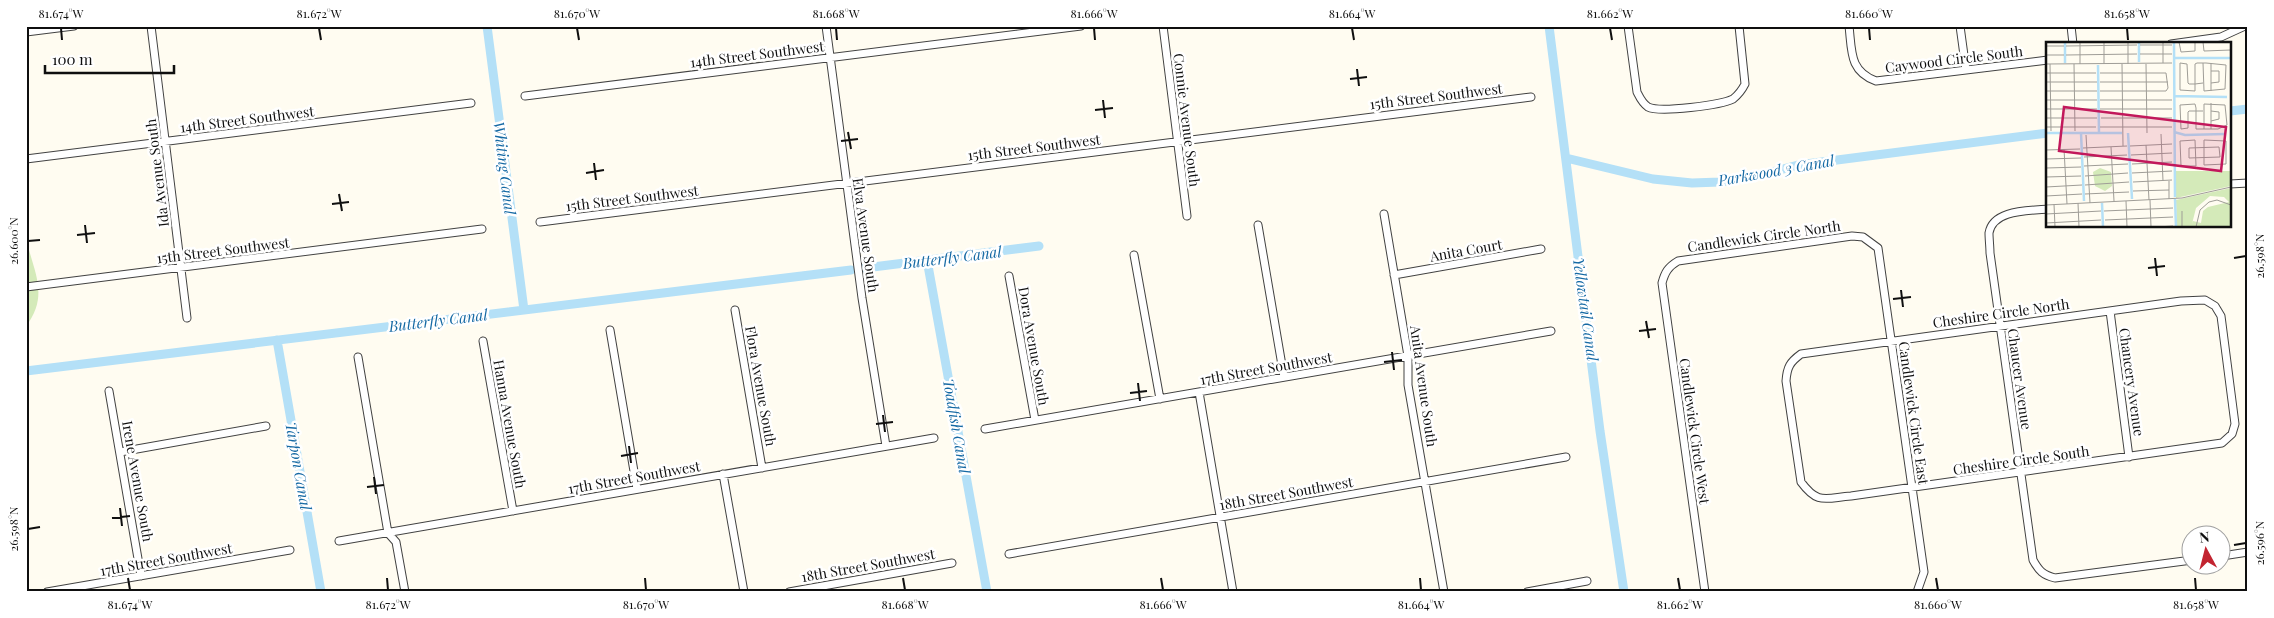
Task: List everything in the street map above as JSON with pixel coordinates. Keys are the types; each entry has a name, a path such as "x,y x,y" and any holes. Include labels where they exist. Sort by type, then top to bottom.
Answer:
{"street":[{"path":"26,32 74,26"},
{"name":"Ida Avenue South","path":"151,26 187,318"},
{"name":"Elva Avenue South","path":"826,26 846,183 886,446"},
{"name":"14th Street Southwest","path":"525,96 1082,26"},
{"name":"Connie Avenue South","path":"1163,26 1187,216"},
{"path":"1628,26 1637,92 1641,101 1649,107 1660,110 1723,102 1732,99 1740,92 1745,84 1739,26"},
{"name":"Caywood Circle South","path":"1849,26 1854,65 1864,77 1876,81 2046,60"},
{"path":"1960,26 1966,70"},
{"path":"2071,26 2073,42"},
{"path":"2185,42 2221,37 2245,26"},
{"name":"15th Street Southwest","path":"540,222 1531,97"},
{"name":"14th Street Southwest","path":"26,159 471,103"},
{"path":"2232,184 2248,183"},
{"name":"Chaucer Avenue","path":"2046,209 2005,216 1994,223 1989,232 2033,560 2038,570 2046,576 2055,578 2182,561"},
{"name":"Anita Avenue South","path":"1384,214 1408,356 1408,385 1444,592"},
{"path":"1258,226 1284,377"},
{"name":"15th Street Southwest","path":"26,287 482,229"},
{"name":"Candlewick Circle North","path":"1664,273 1678,261 1710,256 1852,236 1864,236 1872,241"},
{"name":"Candlewick Circle East","path":"1872,241 1878,248 1924,572 1919,591"},
{"name":"Anita Court","path":"1394,275 1541,249"},
{"path":"1134,254 1160,399"},
{"name":"Candlewick Circle West","path":"1664,273 1662,283 1705,592"},
{"name":"Dora Avenue South","path":"1010,276 1034,420"},
{"name":"Cheshire Circle North","path":"1810,495 1801,482 1786,381 1787,370 1791,361 1801,354 2196,299 2205,300 2215,306 2221,316 2234,408 2235,424 2232,434"},
{"name":"Flora Avenue South","path":"735,310 762,468"},
{"name":"Chancery Avenue","path":"2110,311 2129,457"},
{"path":"610,330 637,489"},
{"name":"17th Street Southwest","path":"986,429 1551,331"},
{"name":"Hanna Avenue South","path":"483,341 513,511"},
{"path":"358,357 388,533 396,542 405,592"},
{"name":"Irene Avenue South","path":"109,391 142,576"},
{"path":"1198,392 1233,592"},
{"path":"120,452 266,426"},
{"name":"Cheshire Circle South","path":"1810,495 1819,499 1851,496 2212,446 2222,443 2232,434"},
{"name":"17th Street Southwest","path":"339,541 934,438"},
{"name":"18th Street Southwest","path":"1010,554 1566,457"},
{"path":"723,474 744,592"},
{"name":"17th Street Southwest","path":"47,592 74,590 290,550"},
{"path":"2232,554 2248,552"},
{"name":"18th Street Southwest","path":"789,592 952,563"},
{"path":"1528,592 1587,582"}],"green space":[{"path":"26,238 38,283 38,293 33,315 26,326"}],"waterway":[{"name":"Whiting Canal","path":"487,26 524,310"},
{"name":"Yellowtail Canal","path":"1549,26 1600,431 1624,592"},
{"name":"Parkwood 3 Canal","path":"2232,111 2248,109"},
{"name":"Parkwood 3 Canal","path":"1566,158 1653,179 1692,183 1720,182 1753,177 1798,165 2046,133"},
{"name":"Butterfly Canal","path":"865,268 1039,246"},
{"name":"Toadfish Canal","path":"927,260 987,592"},
{"name":"Butterfly Canal","path":"26,371 851,270"},
{"name":"Tarpon Canal","path":"277,340 321,592"}]}
